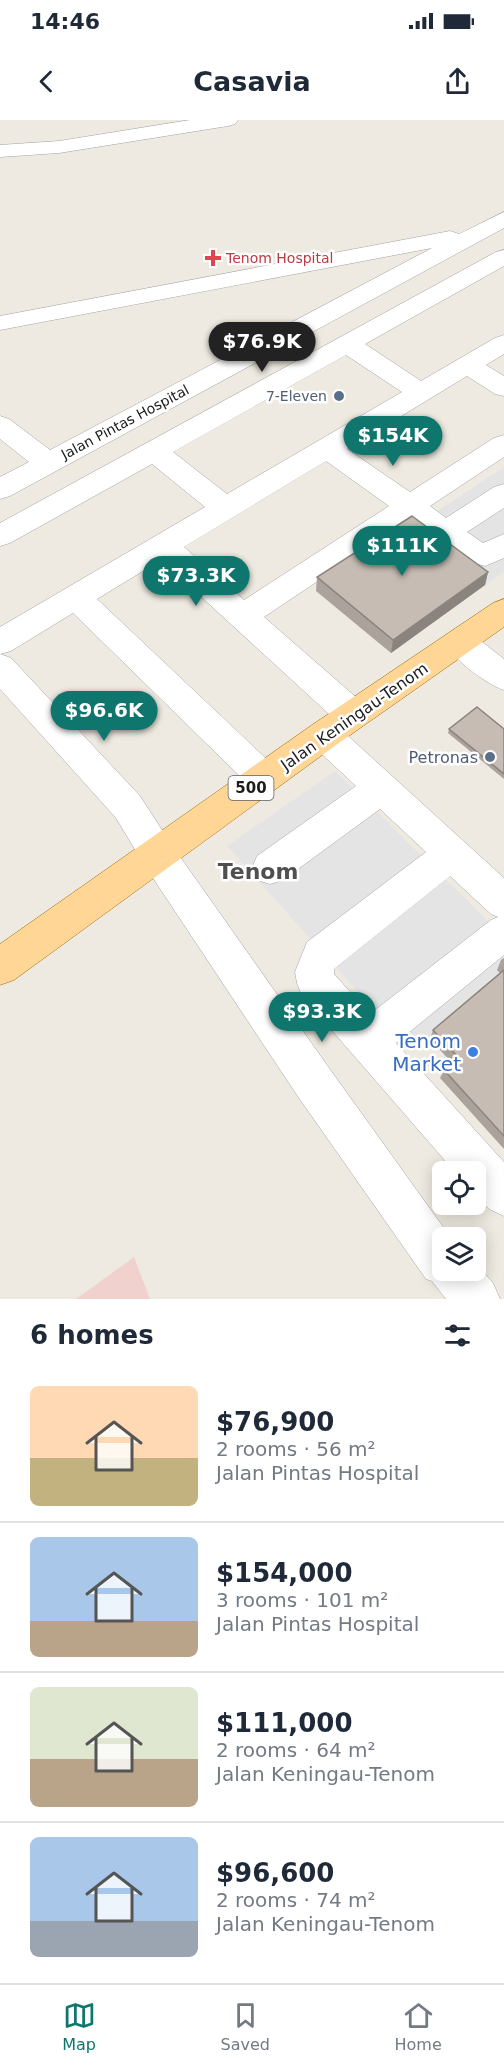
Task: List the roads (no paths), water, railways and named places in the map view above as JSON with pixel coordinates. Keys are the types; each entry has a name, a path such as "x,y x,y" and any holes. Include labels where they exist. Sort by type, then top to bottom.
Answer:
{"main road":[{"name":"Jalan Keningau-Tenom","path":"0,967 324,735 461,643 504,611"}],"street":[{"path":"0,151 59,147 228,120"},
{"path":"0,323 369,252 490,232 504,256 0,536"},
{"name":"Jalan Pintas Hospital","path":"0,489 490,232"},
{"path":"0,642 76,597 173,554 225,508 420,392 487,377 504,343"},
{"path":"347,344 420,392"},
{"path":"2,429 48,463"},
{"path":"242,616 504,444"},
{"path":"327,448 476,553 485,555 504,545"},
{"path":"154,451 225,508"},
{"path":"446,532 504,494"},
{"path":"173,554 353,715"},
{"path":"76,597 264,778"},
{"path":"461,643 504,677"},
{"path":"0,667 128,807 158,855 314,1083 432,1248"},
{"path":"324,735 504,902"},
{"path":"270,868 381,788"},
{"path":"452,854 321,954 315,963 313,973 316,983 504,1194"},
{"path":"368,1040 504,932"},
{"path":"454,1281 464,1299"},
{"path":"460,1281 477,1299"}],"place":[{"name":"Tenom Hospital","path":"213,258"},
{"name":"7-Eleven","path":"339,396"},
{"name":"Petronas","path":"490,757"},
{"name":"Tenom Market","path":"473,1052"}],"district":[{"name":"Tenom","path":"258,871"}]}
